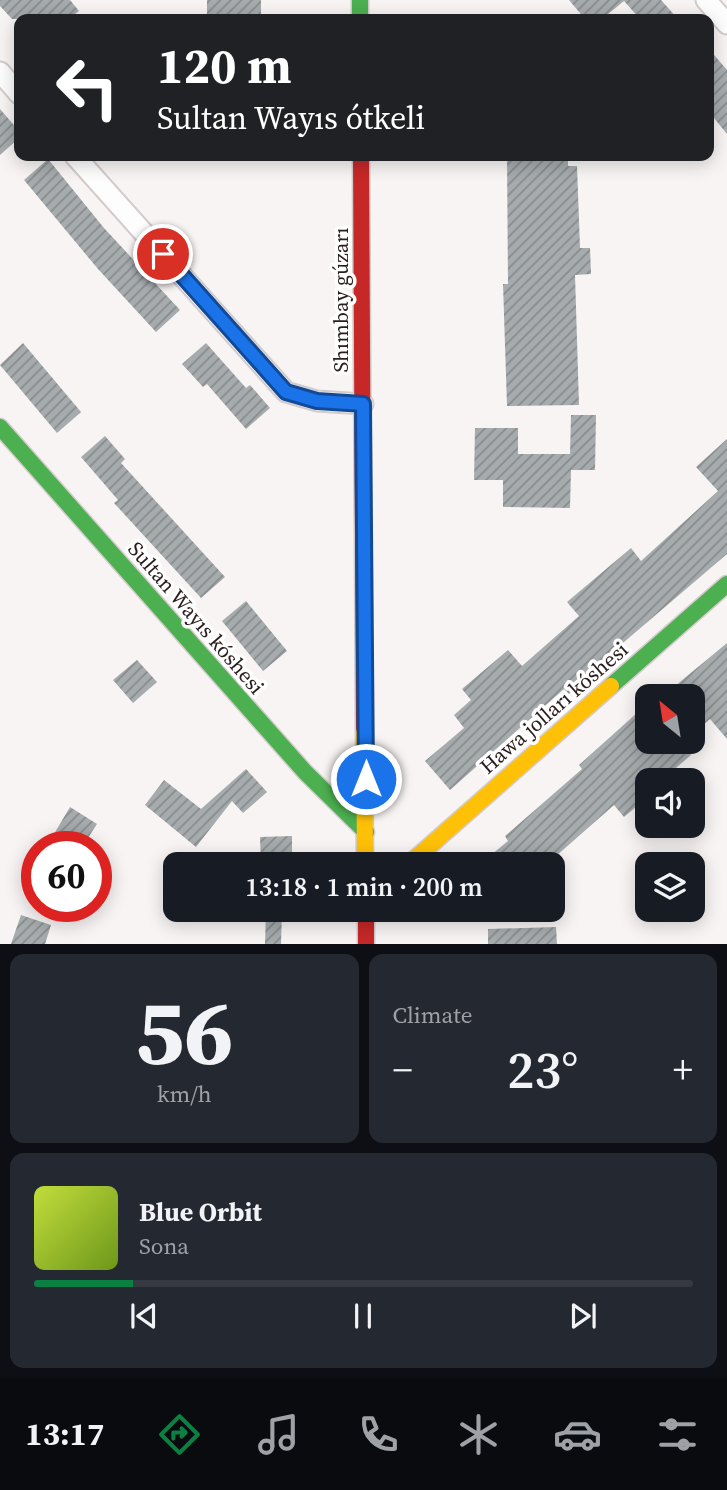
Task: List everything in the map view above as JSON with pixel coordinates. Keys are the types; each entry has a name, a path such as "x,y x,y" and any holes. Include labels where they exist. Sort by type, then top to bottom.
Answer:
{"street":[{"path":"706,0 727,24"},
{"path":"0,72 14,88"},
{"path":"79,161 286,392 317,401 363,404"},
{"name":"Shımbay gúzarı","path":"361,161 365,852"},
{"name":"Sultan Wayıs kóshesi","path":"2,435 304,772 366,832"},
{"name":"Hawa jolları kóshesi","path":"423,852 727,584"},
{"path":"366,922 366,944"}],"building":[{"path":"0,0 70,0 79,11 75,14 14,14 12,19 0,6"},
{"path":"207,0 261,0 261,14 207,14"},
{"path":"569,0 661,0 674,14 636,14 624,1 608,14 581,14"},
{"path":"714,55 727,70 727,134 714,118"},
{"path":"0,109 14,125 14,142 0,155"},
{"path":"46,161 50,161 104,228 180,310 156,332 98,269 24,180"},
{"path":"507,161 568,161 568,166 577,166 580,248 590,248 591,274 575,275 579,405 507,406 503,284 508,284"},
{"path":"23,343 81,412 57,433 0,365"},
{"path":"206,343 246,388 250,385 270,408 246,429 207,384 203,387 182,364"},
{"path":"571,415 596,415 595,470 571,470 570,508 503,507 503,480 474,480 475,428 518,428 518,454 570,454"},
{"path":"105,436 125,459 121,463 225,577 201,598 114,503 118,500 81,457"},
{"path":"727,439 727,554 603,660 605,663 569,694 564,689 450,790 425,761 464,728 454,715 471,700 462,689 508,650 522,666 579,616 567,602 631,548 641,561 718,491 696,467"},
{"path":"246,601 287,651 263,671 222,621"},
{"path":"727,643 727,739 710,719 705,723 705,684 677,684"},
{"path":"137,660 157,682 133,703 113,680"},
{"path":"635,715 635,754 691,755 676,768 635,768 635,808 624,817 614,805 561,852 495,852 508,841 505,836 582,769 579,765"},
{"path":"246,769 267,792 243,813 232,801 196,847 145,805 164,780 201,809"},
{"path":"70,807 97,824 92,831 56,831"},
{"path":"292,836 292,852 261,852 260,837"},
{"path":"21,915 21,922 51,925 45,944 11,944"},
{"path":"266,922 282,922 281,944 265,944"},
{"path":"556,927 557,944 488,944 488,929"}],"traffic: fast":[{"path":"360,0 360,14"},
{"path":"0,427 305,772 366,832"},
{"path":"611,686 727,584"}],"traffic: slow":[{"path":"423,852 611,686"},
{"path":"364,728 365,852"}],"traffic: jam":[{"path":"361,161 364,728"},
{"path":"366,922 366,944"}],"route":[{"path":"163,254 286,392 317,401 363,404 366,779"}]}
